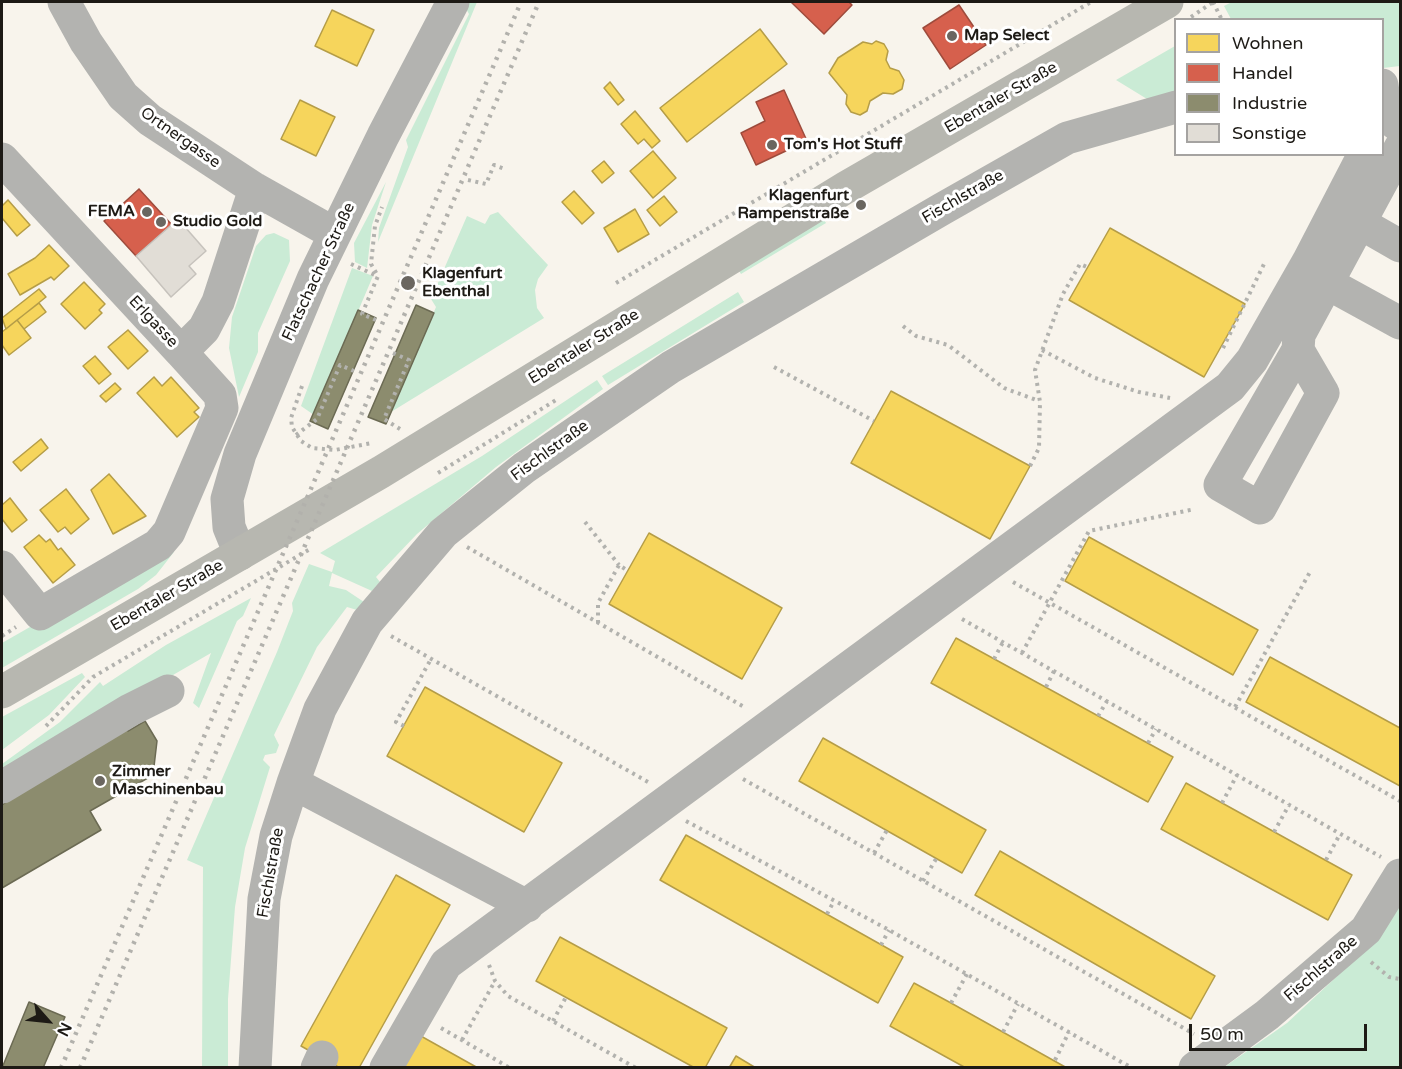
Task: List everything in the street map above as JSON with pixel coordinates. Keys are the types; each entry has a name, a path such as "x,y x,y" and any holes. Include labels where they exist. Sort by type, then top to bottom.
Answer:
{"main road":[{"name":"Ebentaler Straße","path":"2,692 494,404 835,194 1167,2"}],"street":[{"name":"Ortnergasse","path":"64,2 123,96 150,120 255,189 335,234"},
{"name":"Flatschacher Straße","path":"240,554 230,527 229,486 295,321 335,234 453,2"},
{"path":"1384,85 1401,83"},
{"path":"1298,350 1299,335 1360,223 1395,133 1385,106 1384,96"},
{"name":"Fischlstraße","path":"255,1068 255,1033 264,899 276,836 293,783 320,709 367,622 443,533 524,468 671,366 1066,138 1174,108"},
{"path":"386,1068 446,964 1230,387 1257,350 1363,156"},
{"name":"Erlgasse","path":"2,159 181,352 204,329 218,302 255,189"},
{"path":"1360,223 1401,246"},
{"path":"1327,283 1401,322"},
{"path":"2,567 40,614 158,545 169,532 222,408 220,395 181,352"},
{"path":"2,787 130,710 168,691"},
{"path":"293,783 527,906"},
{"name":"Fischlstraße","path":"1208,1058 1267,1015 1366,930 1396,869"}],"path":[{"path":"616,283 1091,2"},
{"path":"1191,18 1213,2 1221,18"},
{"path":"468,180 486,184 494,165 505,169"},
{"path":"378,276 371,264 375,226 383,204"},
{"path":"1029,466 1039,448 1040,402 1035,370 1063,294 1080,264 1088,267"},
{"path":"1219,355 1264,264"},
{"path":"354,266 378,276"},
{"path":"376,320 362,314 378,276"},
{"path":"903,326 916,336 948,345 1004,388 1040,402"},
{"path":"1042,350 1095,378 1139,392 1176,399"},
{"path":"393,353 409,360 384,419 403,430 395,434"},
{"path":"296,435 317,419 340,365 354,371"},
{"path":"774,367 874,421"},
{"path":"303,382 291,418 296,435 312,448 335,450 379,440"},
{"path":"1022,653 1089,531 1195,509"},
{"path":"585,522 619,565 628,571"},
{"path":"443,533 772,723"},
{"path":"598,623 598,603 619,565"},
{"path":"986,566 1401,801"},
{"path":"1235,707 1310,572"},
{"path":"935,604 1341,834 1396,869"},
{"path":"367,622 653,785 659,807 889,930 1132,1068"},
{"path":"994,659 1003,642"},
{"path":"404,726 396,722 431,659"},
{"path":"1046,687 1054,671"},
{"path":"1098,716 1107,701"},
{"path":"1148,743 1156,729"},
{"path":"717,764 923,881 1208,1058"},
{"path":"1222,803 1237,775"},
{"path":"1274,832 1289,805"},
{"path":"874,853 886,831"},
{"path":"1326,860 1341,834"},
{"path":"923,881 936,859"},
{"path":"827,914 834,901"},
{"path":"881,945 889,930"},
{"path":"480,939 495,981 508,996 636,1068"},
{"path":"951,1003 967,974"},
{"path":"462,1040 495,981"},
{"path":"553,1021 566,997"},
{"path":"1003,1032 1018,1004"},
{"path":"417,1014 510,1068"},
{"path":"1054,1060 1069,1032"}],"green space":[{"path":"467,2 477,2 378,242 379,228 408,147 406,140 469,14 465,7"},
{"path":"1232,2 1400,2 1400,66 1384,68 1384,18 1230,18 1224,6"},
{"path":"1174,47 1174,94 1147,99 1116,80"},
{"path":"386,182 372,225 367,268 355,262 354,243"},
{"path":"498,212 548,265 538,279 535,290 537,308 544,318 391,412 436,307 431,299 467,216 485,224 490,215"},
{"path":"822,216 826,223 741,274 736,266"},
{"path":"274,233 289,240 290,261 258,333 258,352 239,397 229,348 232,317 256,246 266,235"},
{"path":"352,268 373,276 314,415 301,406"},
{"path":"738,292 744,302 608,385 602,376"},
{"path":"597,380 603,389 496,467 417,534 376,577 380,582 372,591 332,573 329,586 346,590 364,602 357,610 347,607 317,647 274,735 279,745 276,753 265,755 263,760 270,767 245,848 235,907 228,999 228,1067 202,1067 203,867 187,860 277,652 293,611 292,603 309,564 332,572 335,561 320,553 482,456"},
{"path":"174,552 156,575 138,589 2,668 2,643 135,567"},
{"path":"251,598 243,616 237,621 199,708 193,703 211,653 2,774 2,764 60,722 100,682 103,686 166,645"},
{"path":"82,673 85,677 49,715 2,750 2,717"},
{"path":"1400,901 1400,1067 1223,1068 1287,1023 1379,937"}],"building: Wohnen":[{"path":"332,10 374,30 357,66 315,46"},
{"path":"760,29 787,64 687,142 660,108"},
{"path":"876,41 884,44 888,51 886,60 890,68 899,71 904,80 902,89 893,94 883,93 870,101 867,111 860,115 851,112 846,104 847,95 829,73 838,58 863,42 872,44"},
{"path":"610,82 624,100 618,105 604,88"},
{"path":"300,100 335,117 316,156 281,139"},
{"path":"635,111 660,141 652,148 644,139 638,144 621,124"},
{"path":"653,151 676,178 653,198 630,171"},
{"path":"604,161 614,173 602,183 592,171"},
{"path":"574,191 594,213 582,224 562,202"},
{"path":"664,196 677,212 660,226 647,210"},
{"path":"8,200 30,225 17,236 2,218 2,206"},
{"path":"635,209 649,234 618,252 604,228"},
{"path":"1110,228 1245,304 1204,377 1069,300"},
{"path":"49,245 69,266 54,280 51,277 20,295 8,274 35,258"},
{"path":"84,282 105,304 99,310 102,313 85,329 61,304"},
{"path":"39,289 46,297 6,329 2,318"},
{"path":"39,303 46,312 24,329 17,320"},
{"path":"17,320 31,338 9,355 2,345 2,332"},
{"path":"128,330 148,351 128,369 108,347"},
{"path":"95,356 111,374 99,384 83,366"},
{"path":"154,377 162,386 171,377 199,408 194,412 199,417 177,437 137,393"},
{"path":"115,383 121,389 106,402 100,396"},
{"path":"891,391 1030,466 990,539 851,463"},
{"path":"41,439 48,448 21,471 13,462"},
{"path":"109,474 146,516 113,534 91,490"},
{"path":"66,489 89,519 71,534 65,527 58,532 40,510"},
{"path":"10,498 27,520 12,532 2,519 2,505"},
{"path":"649,533 782,608 742,679 609,604"},
{"path":"39,535 46,542 50,539 58,550 61,548 75,565 53,583 24,547"},
{"path":"1089,537 1258,630 1233,675 1065,581"},
{"path":"956,638 1173,757 1148,802 931,683"},
{"path":"1270,657 1400,728 1400,786 1246,702"},
{"path":"425,687 562,763 524,832 387,756"},
{"path":"823,738 986,830 962,873 799,781"},
{"path":"1186,783 1352,875 1328,920 1161,829"},
{"path":"686,835 903,957 878,1003 660,880"},
{"path":"1000,851 1215,976 1191,1019 975,895"},
{"path":"396,875 450,905 359,1068 340,1068 301,1046"},
{"path":"560,937 727,1028 705,1068 695,1068 536,981"},
{"path":"914,983 1067,1068 966,1068 890,1026"},
{"path":"419,1035 478,1068 401,1068"},
{"path":"736,1056 756,1068 729,1068"}],"building: Handel":[{"path":"791,2 849,2 852,5 824,34"},
{"path":"959,5 986,45 950,69 923,28"},
{"path":"784,90 807,141 756,165 741,133 765,121 756,102"},
{"path":"139,189 172,225 136,256 104,221"}],"building: Industrie":[{"path":"416,305 434,313 386,424 368,417"},
{"path":"358,310 376,318 328,429 310,421"},
{"path":"121,720 128,731 145,721 157,741 153,775 90,811 101,830 2,888 2,805"},
{"path":"29,1002 65,1017 43,1068 2,1068"}],"building: Sonstige":[{"path":"178,219 206,251 189,266 196,274 171,297 136,256"}],"railway":[{"path":"61,1068 521,2"},
{"path":"80,1068 539,2"}],"place":[{"name":"Map Select","path":"952,36"},
{"name":"Tom's Hot Stuff","path":"772,145"},
{"name":"Klagenfurt Rampenstraße","path":"861,205"},
{"name":"FEMA","path":"147,212"},
{"name":"Studio Gold","path":"161,222"},
{"name":"Klagenfurt Ebenthal","path":"408,283"},
{"name":"Zimmer Maschinenbau","path":"100,781"}]}
